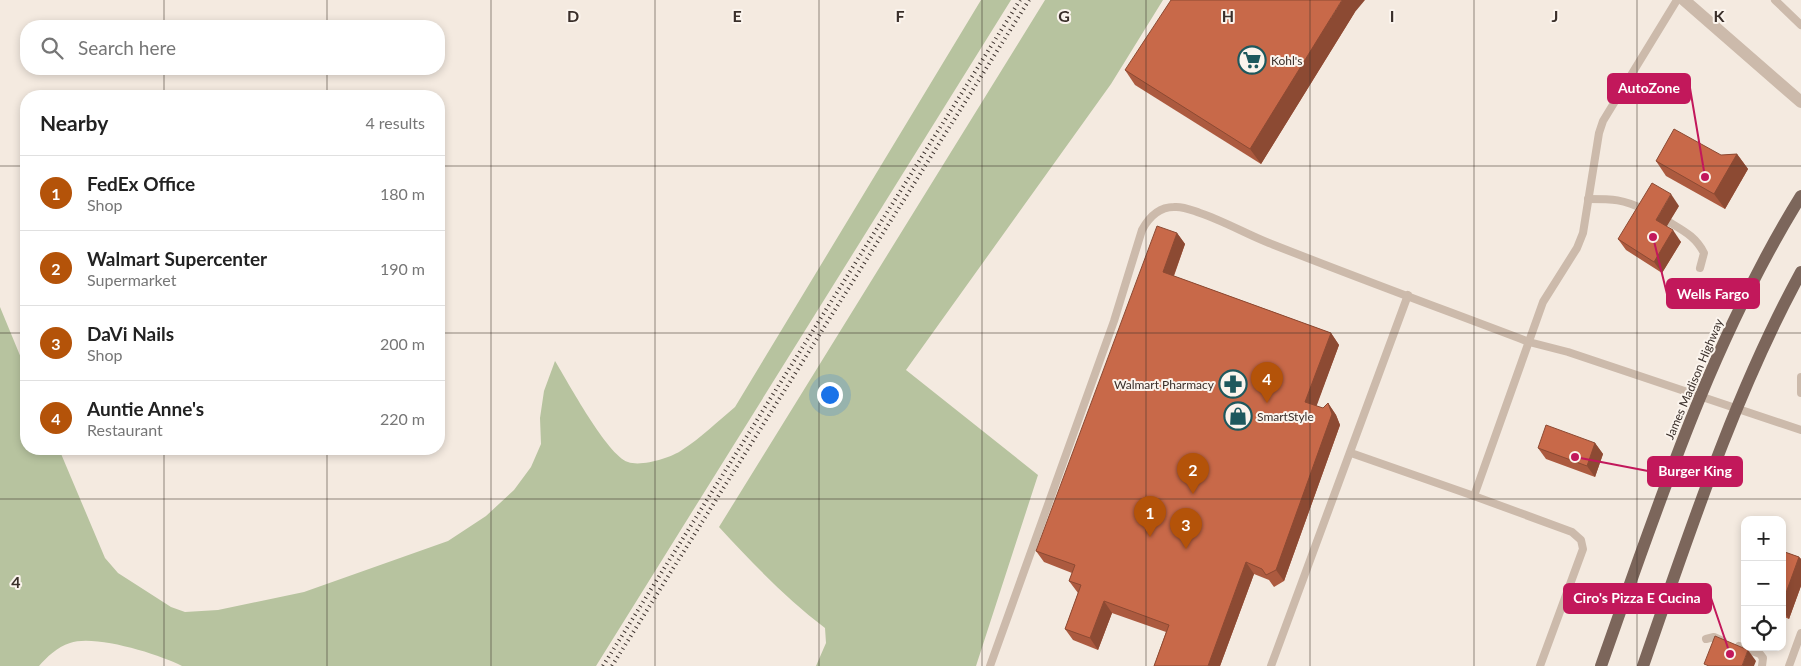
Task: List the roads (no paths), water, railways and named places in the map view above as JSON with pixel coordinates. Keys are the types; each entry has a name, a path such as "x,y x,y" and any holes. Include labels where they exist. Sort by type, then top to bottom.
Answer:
{"main road":[{"name":"James Madison Highway","path":"1601,666 1700,395 1743,300 1777,235 1801,196"},
{"path":"1643,666 1682,553 1758,358 1801,272"}],"street":[{"path":"1684,0 1801,102"}],"lane":[{"path":"1474,496 1543,302 1577,248 1583,232 1599,133 1603,121 1677,0"},
{"path":"1774,0 1801,25"},
{"path":"1588,199 1627,201 1649,212"},
{"path":"990,666 1114,321 1142,230 1154,214 1163,209 1184,208 1222,221 1267,242 1529,342 1568,352 1801,430"},
{"path":"1669,222 1689,234 1699,243 1704,253 1700,268"},
{"path":"1272,666 1408,296"},
{"path":"1801,377 1801,393"},
{"path":"1351,454 1572,532 1581,540 1583,549 1540,666"},
{"path":"1789,666 1801,633"},
{"path":"1706,639 1714,637 1760,654 1763,658 1762,666"}],"railway":[{"path":"603,666 1020,0"},
{"path":"612,666 1029,0"}],"place":[{"name":"Kohl's","path":"1252,60"},
{"name":"AutoZone","path":"1705,177"},
{"name":"Wells Fargo","path":"1653,237"},
{"name":"Walmart Pharmacy","path":"1233,384"},
{"name":"Auntie Anne's","path":"1267,403"},
{"name":"SmartStyle","path":"1238,416"},
{"name":"Burger King","path":"1575,457"},
{"name":"Walmart Supercenter","path":"1193,494"},
{"name":"FedEx Office","path":"1150,537"},
{"name":"DaVi Nails","path":"1186,549"},
{"name":"Ciro's Pizza E Cucina","path":"1730,654"}]}
